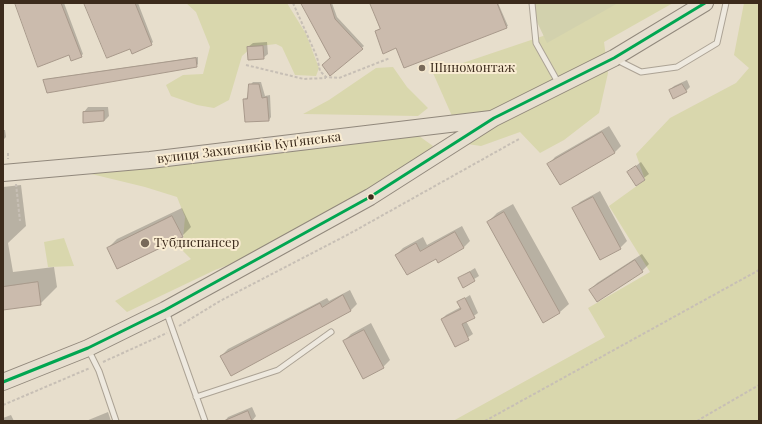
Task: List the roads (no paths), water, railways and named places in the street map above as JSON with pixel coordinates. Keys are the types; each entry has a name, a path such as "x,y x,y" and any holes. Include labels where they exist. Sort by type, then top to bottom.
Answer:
{"main road":[{"path":"3,382 88,348 165,310 370,197 494,118 614,58 706,3"},
{"name":"вулиця Захисників Куп'янська","path":"7,173 150,160 494,118"}],"lane":[{"path":"532,3 536,43 560,85"},
{"path":"614,58 641,72 677,67 716,43 726,3"},
{"path":"165,310 205,421"},
{"path":"196,397 278,370 331,332"},
{"path":"88,348 96,365 116,421"}],"place":[{"name":"Шиномонтаж","path":"422,68"},
{"name":"Тубдиспансер","path":"145,243"}]}
